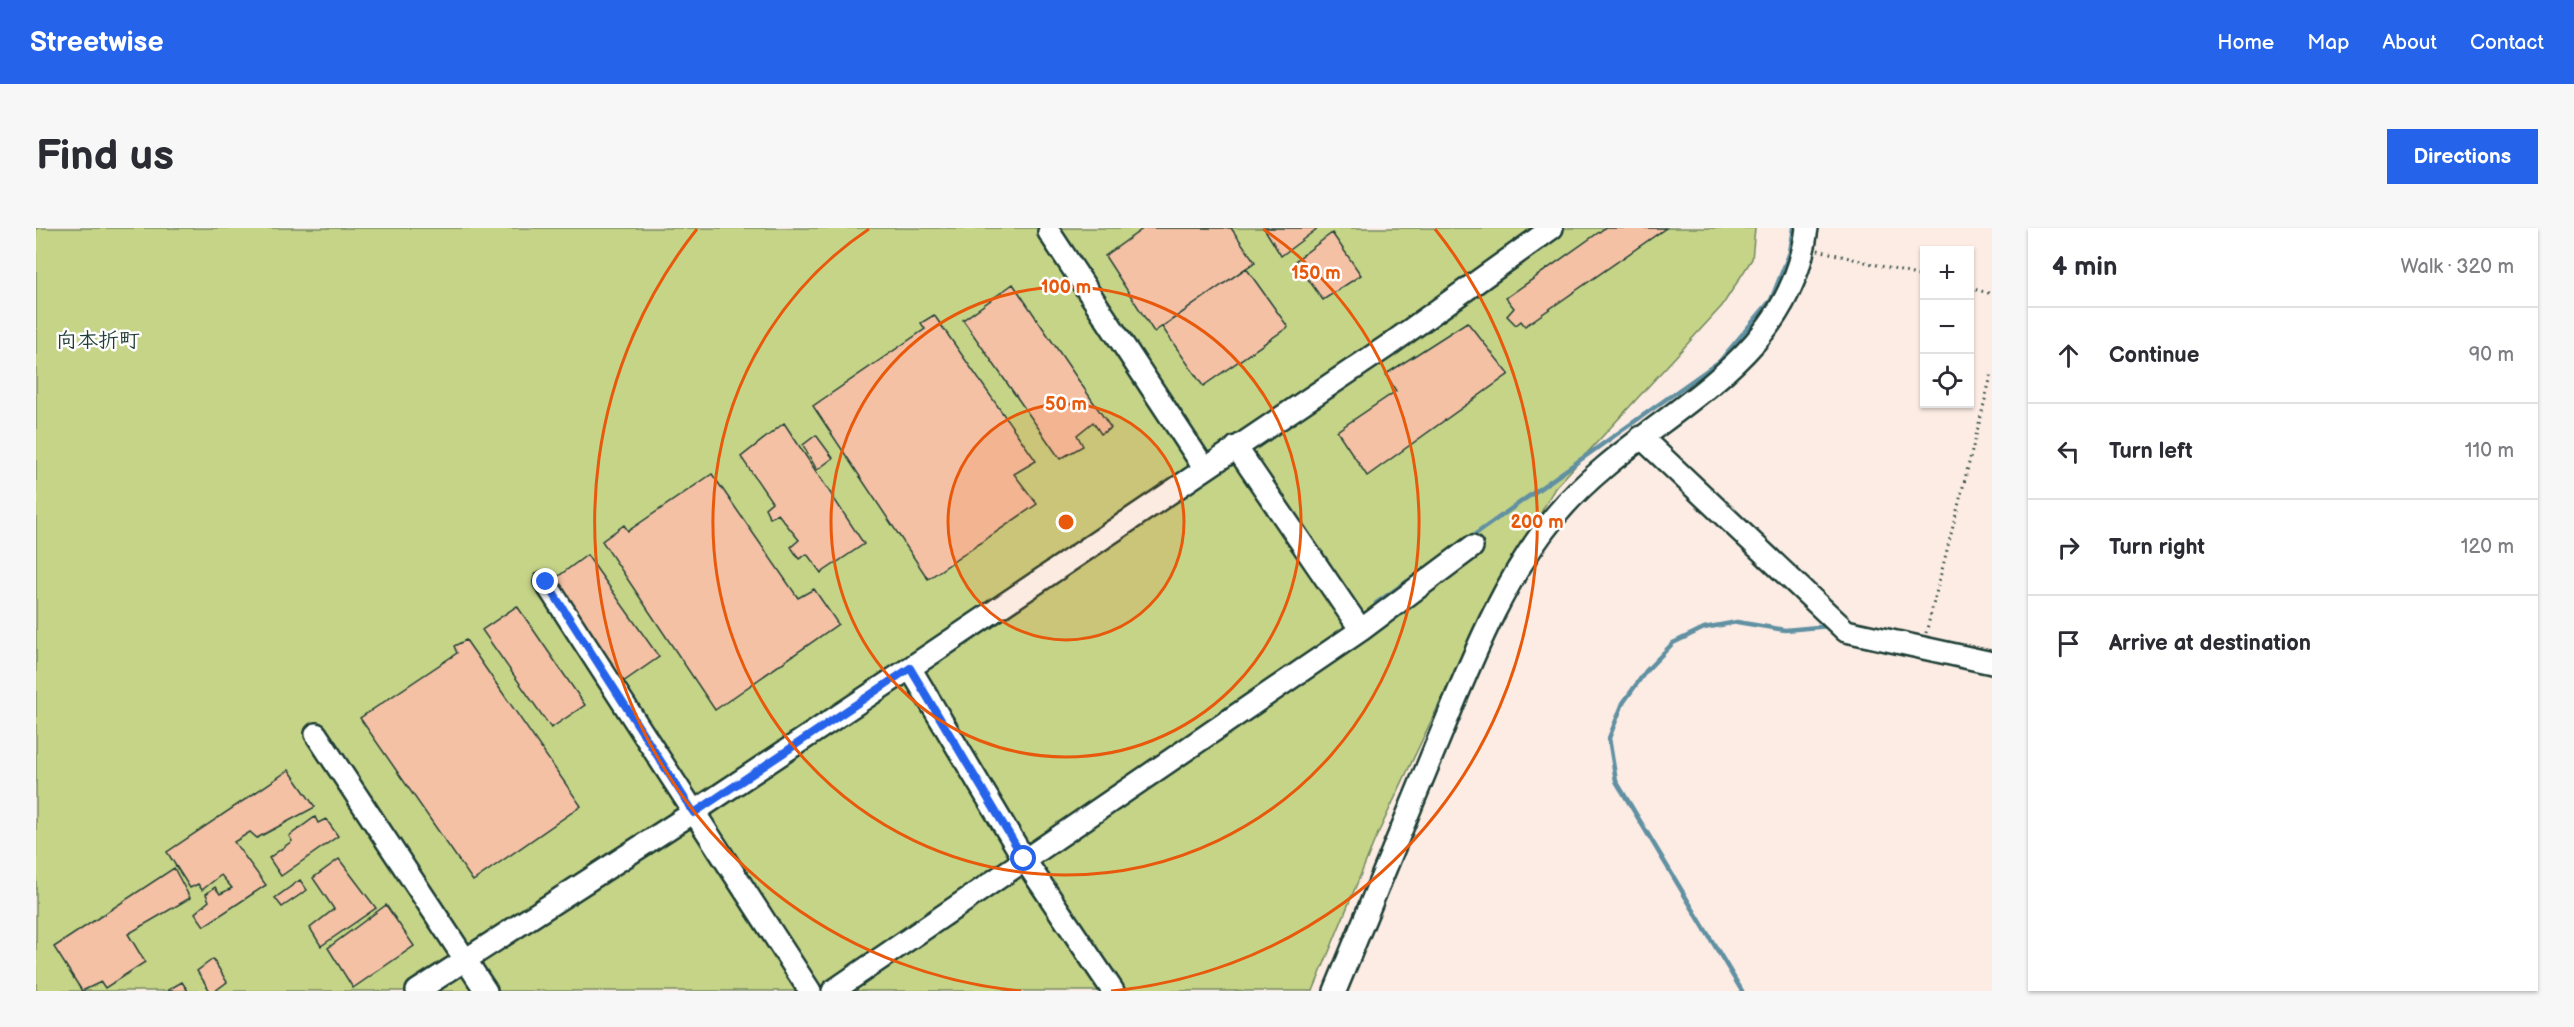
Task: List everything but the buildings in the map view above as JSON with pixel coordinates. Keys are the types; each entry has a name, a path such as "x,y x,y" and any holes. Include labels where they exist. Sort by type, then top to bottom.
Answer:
{"street":[{"path":"417,991 694,813 910,668 1389,345 1552,228"},
{"path":"1049,232 1205,469"},
{"path":"1335,991 1477,647 1517,569 1556,516 1592,476 1730,370 1767,331 1786,298 1806,237"},
{"path":"1641,437 1846,631 1992,663"},
{"path":"1236,447 1361,630"},
{"path":"832,991 1361,630 1472,548"},
{"path":"546,582 810,991"},
{"path":"910,668 1024,859 1113,991"},
{"path":"316,734 486,991"}],"path":[{"path":"1806,237 1920,276"},
{"path":"1974,289 1992,294"},
{"path":"1922,648 1992,372"}],"green space":[{"path":"36,228 1755,228 1752,259 1722,306 1555,488 1475,628 1374,842 1313,991 36,991"}],"waterway":[{"path":"1467,540 1720,361 1771,300 1790,252 1794,228"},
{"path":"1376,603 1435,562"},
{"path":"1742,991 1616,781 1609,738 1623,703 1646,671 1673,643 1704,628 1737,622 1785,630 1829,626"}],"district":[{"name":"向本折町","path":"98,340"}],"route":[{"path":"546,582 694,813 910,668 1024,859"}]}
